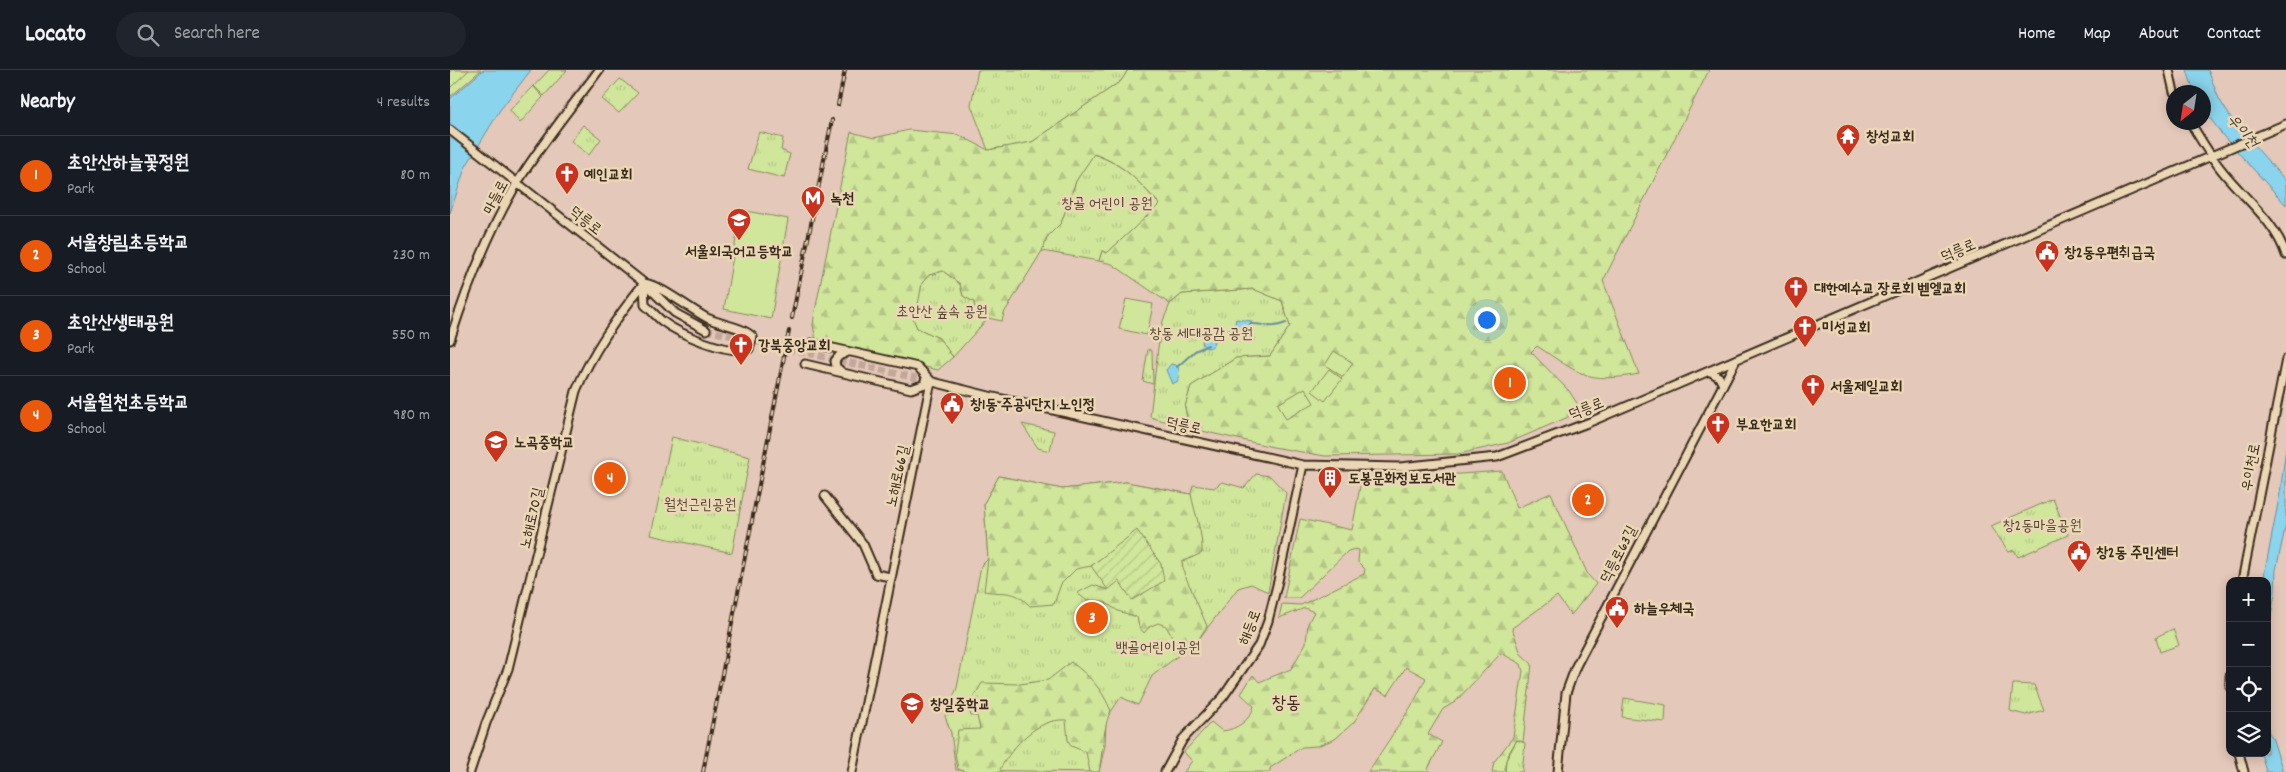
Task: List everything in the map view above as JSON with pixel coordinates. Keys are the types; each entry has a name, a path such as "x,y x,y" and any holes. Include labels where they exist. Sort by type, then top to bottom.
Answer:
{"main road":[{"name":"마들로","path":"450,340 480,259 517,184 600,70"},
{"path":"2169,70 2172,85"},
{"name":"덕릉로","path":"928,381 1303,465 1400,467 1497,458 1590,422 2286,124"},
{"name":"덕릉로","path":"450,130 644,283 675,313 706,330"},
{"path":"2195,130 2220,169 2263,215 2283,246 2286,255"},
{"path":"644,283 656,285 672,298 708,318 746,330 753,337 749,349 739,352 711,344 662,321 645,305 644,283"},
{"name":"노해로70길","path":"470,772 483,732 508,669 576,391 582,375 619,314 644,283"},
{"path":"805,364 911,389 928,381 918,367 810,343"},
{"path":"843,373 836,366 835,361 839,356 849,351"},
{"name":"우이천로","path":"2243,577 2286,359"},
{"name":"덕릉로63길","path":"1558,772 1566,693 1576,666 1736,360"},
{"path":"1709,371 1719,376 1723,385"},
{"name":"노해로66길","path":"852,772 928,381"},
{"name":"해등로","path":"1165,772 1183,739 1223,697 1259,645 1274,596 1303,465"},
{"path":"825,496 863,544 876,574 890,577"},
{"path":"2239,757 2244,772"}],"green space":[{"path":"450,70 481,70 450,97"},
{"path":"450,70 469,70 450,88"},
{"path":"549,70 567,70 544,96 534,86"},
{"path":"978,70 1128,70 1121,81 1032,142 988,150 971,105"},
{"path":"1128,70 1709,70 1603,281 1639,374 1607,378 1584,374 1574,370 1537,346 1531,352 1569,391 1582,411 1508,443 1458,454 1325,456 1273,447 1189,428 1185,407 1191,386 1236,358 1270,356 1290,326 1282,301 1253,289 1182,294 1170,304 1112,264 1099,261 1102,251 1107,253 1160,204 1123,169 1094,154 1076,181 1061,223 1048,236 1042,251 1004,313 1002,321 988,318 975,310 974,302 963,296 960,284 943,271 929,275 922,283 918,305 913,310 912,316 917,328 939,338 953,357 938,370 816,340 813,325 815,311 851,132 874,138 909,130 959,135 988,150 1032,142 1121,81"},
{"path":"620,79 638,93 619,113 602,99"},
{"path":"533,86 543,97 520,123 510,110"},
{"path":"583,125 601,139 589,155 571,141"},
{"path":"759,132 783,138 781,150 790,154 784,178 748,169"},
{"name":"창골 어린이 공원","path":"1093,154 1123,169 1160,205 1107,253 1102,251 1099,261 1042,251 1048,236 1061,223 1076,181"},
{"path":"741,210 788,219 771,319 724,309"},
{"name":"초안산 숲속 공원","path":"943,271 960,284 963,296 974,302 975,310 988,318 953,357 939,338 917,328 912,317 922,283 929,275"},
{"name":"창동 세대공감 공원","path":"1254,289 1282,301 1290,326 1270,356 1236,358 1191,386 1185,407 1189,428 1150,417 1158,348 1163,321 1170,304 1182,294"},
{"path":"1126,299 1153,304 1147,335 1119,329"},
{"path":"1148,349 1152,351 1153,384 1143,381"},
{"path":"1334,351 1353,363 1343,377 1325,365"},
{"path":"1329,369 1342,379 1325,401 1312,391"},
{"path":"1305,388 1314,403 1286,419 1278,404"},
{"path":"1022,424 1054,431 1050,451 1038,448"},
{"name":"월천근린공원","path":"672,437 750,457 732,553 651,535"},
{"path":"1502,471 1517,508 1551,493 1588,575 1596,584 1571,615 1557,596 1512,628 1521,654 1532,664 1523,742 1517,740 1512,747 1506,759 1505,772 1492,772 1494,762 1513,737 1523,671 1521,664 1501,653 1455,702 1443,709 1428,734 1442,742 1428,769 1429,772 1368,772 1414,702 1426,678 1406,667 1388,695 1375,689 1354,722 1335,739 1317,746 1302,747 1270,768 1270,772 1184,772 1192,761 1184,752 1211,722 1222,731 1232,729 1250,716 1254,706 1241,694 1253,675 1259,682 1291,669 1306,643 1308,623 1314,612 1305,608 1279,618 1282,604 1301,605 1364,574 1365,569 1358,562 1359,550 1348,551 1299,598 1284,598 1300,519 1352,530 1361,481"},
{"name":"뱃골어린이공원","path":"1256,474 1270,476 1286,493 1268,592 1251,584 1238,588 1198,640 1152,676 1138,705 1121,697 1106,719 1105,745 1099,772 956,770 951,733 945,716 957,688 981,566 988,559 984,503 999,476 1062,489 1126,482 1191,494 1193,485 1214,488 1222,482 1244,488"},
{"path":"999,476 1062,489 1126,482 1191,494 1200,531 1202,553 1182,562 1184,573 1207,626 1198,640 1181,652 1166,626 1158,623 1149,627 1144,633 1139,627 1137,617 1118,611 1103,601 1086,600 1077,593 1093,585 1108,590 1137,531 1091,566 1076,569 1061,584 1054,604 1030,606 1014,594 984,591 988,559 984,503"},
{"name":"창2동마을공원","path":"2053,499 2068,535 2018,557 2014,550 2009,552 1991,526"},
{"path":"1137,530 1161,564 1164,581 1132,600 1119,581 1108,590 1091,566"},
{"path":"2173,629 2179,645 2160,652 2156,637"},
{"path":"1071,662 1095,684 1104,696 1111,711 1105,731 1099,772 1090,772 1086,752 1071,746 1068,740 1066,720 1045,724 1027,735 1005,760 1000,769 1002,772 966,772 958,769 955,753 958,730 980,729 977,716 971,716 968,707 982,683 1020,684 1048,680"},
{"path":"2013,684 2034,685 2044,710 2026,715 2010,711"},
{"path":"1624,698 1666,705 1665,722 1622,717"},
{"path":"1517,740 1525,743 1522,772 1505,772 1506,760"}],"water":[{"path":"483,70 531,70 500,110 465,168 450,213 450,99"},
{"name":"우이천","path":"2187,70 2208,70 2219,99 2235,124 2286,181 2286,205 2224,137 2211,119 2211,85 2192,85"},
{"path":"1236,319 1252,321 1249,328 1240,334 1233,331"},
{"path":"1208,336 1214,342 1208,348 1202,342"},
{"path":"1171,364 1176,365 1179,369 1178,381 1172,384 1166,370"},
{"path":"2286,448 2286,524 2276,570 2271,618 2271,577 2264,577 2280,493"},
{"path":"2271,736 2283,772 2266,772 2262,757 2271,757"}],"waterway":[{"path":"1250,324 1271,326 1286,323"},
{"path":"1228,330 1233,328"},
{"path":"1213,341 1223,333"},
{"path":"1177,367 1195,351 1208,345"}],"tunnel":[{"path":"549,132 596,70"},
{"path":"500,210 518,175"},
{"path":"706,330 925,380"}],"railway":[{"path":"838,105 845,70"},
{"path":"792,318 832,120"},
{"path":"703,772 789,331"}],"place":[{"name":"창성교회","path":"1848,157"},
{"name":"예인교회","path":"567,195"},
{"name":"녹천","path":"813,219"},
{"name":"서울외국어고등학교","path":"739,241"},
{"name":"창2동우편취급국","path":"2047,273"},
{"name":"대한예수교 장로회 벧엘교회","path":"1796,309"},
{"name":"미성교회","path":"1805,348"},
{"name":"강북중앙교회","path":"741,366"},
{"name":"초안산하늘꽃정원","path":"1510,383"},
{"name":"서울제일교회","path":"1813,407"},
{"name":"창1동 주공4단지 노인정","path":"952,425"},
{"name":"부요한교회","path":"1718,445"},
{"name":"노곡중학교","path":"496,463"},
{"name":"서울월천초등학교","path":"610,478"},
{"name":"도봉문화정보도서관","path":"1330,499"},
{"name":"서울창림초등학교","path":"1588,500"},
{"name":"창2동 주민센터","path":"2079,573"},
{"name":"초안산생태공원","path":"1092,618"},
{"name":"하늘우체국","path":"1617,629"},
{"name":"창일중학교","path":"912,725"}],"district":[{"name":"창동","path":"1286,702"}]}
